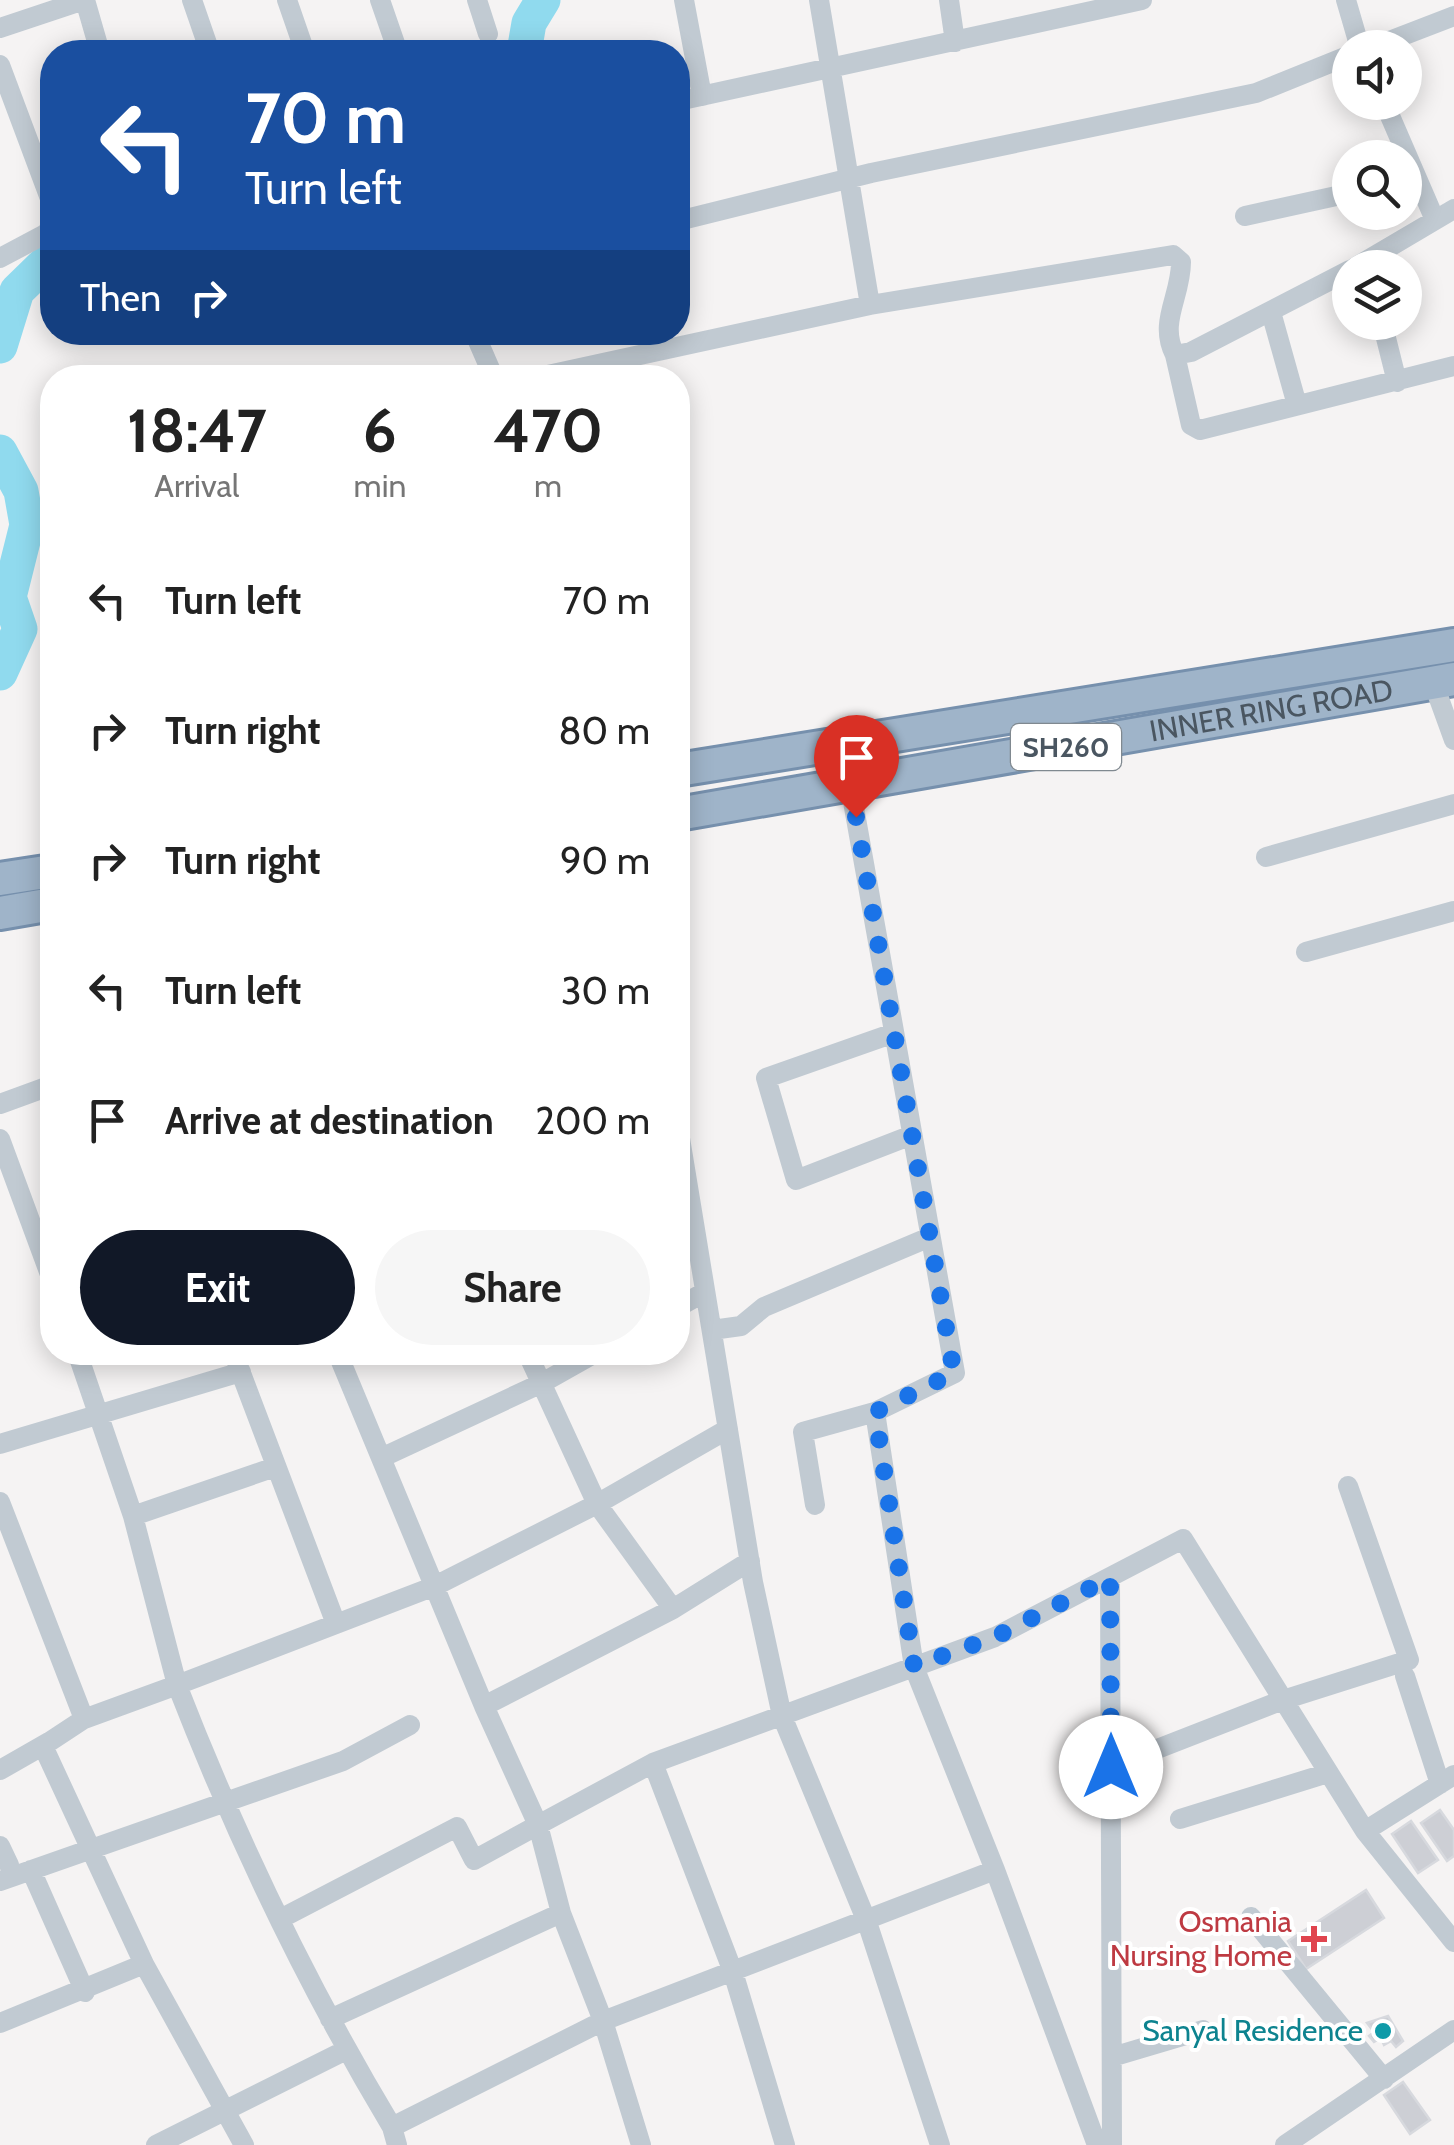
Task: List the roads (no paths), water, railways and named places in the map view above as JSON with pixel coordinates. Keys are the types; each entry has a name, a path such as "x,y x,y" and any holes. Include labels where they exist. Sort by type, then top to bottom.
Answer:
{"highway":[{"name":"INNER RING ROAD","path":"690,768 1454,645"},
{"name":"INNER RING ROAD","path":"690,812 1444,680"},
{"path":"0,879 40,872"},
{"path":"0,913 40,906"}],"street":[{"path":"0,28 84,0 96,40"},
{"path":"192,0 206,40"},
{"path":"287,0 301,40"},
{"path":"380,0 394,40"},
{"path":"476,0 488,34"},
{"path":"684,0 702,96"},
{"path":"819,0 870,304"},
{"path":"949,0 955,42"},
{"path":"690,98 1142,0"},
{"path":"1346,0 1355,30"},
{"path":"1417,30 1454,16"},
{"path":"690,218 848,180 1256,93 1332,63"},
{"path":"0,66 40,172"},
{"path":"1246,216 1332,197"},
{"path":"1422,198 1435,220"},
{"path":"1386,250 1454,209"},
{"path":"0,258 40,237"},
{"path":"690,344 870,304 1173,255 1181,262 1181,273 1166,326 1191,425 1200,430 1454,366"},
{"path":"1175,355 1191,352 1332,281"},
{"path":"1272,312 1297,405"},
{"path":"1386,340 1397,382"},
{"path":"593,365 684,345"},
{"path":"1444,680 1454,740"},
{"path":"814,1505 802,1432 875,1412 954,1373 850,784"},
{"path":"1266,857 1454,804"},
{"path":"1306,952 1454,911"},
{"path":"894,1033 766,1078 796,1180 912,1134"},
{"path":"0,1104 40,1089"},
{"path":"0,1140 40,1242"},
{"path":"30,1210 40,1206"},
{"path":"690,1218 750,1562 782,1716 867,1922 940,2145"},
{"path":"712,1330 741,1326 764,1306 930,1237"},
{"path":"690,1300 705,1292"},
{"path":"81,1365 133,1516 177,1685 222,1801 346,2050 395,2136 603,2021 995,1870"},
{"path":"0,1444 98,1415 229,1365"},
{"path":"238,1365 336,1624"},
{"path":"342,1365 538,1825 562,1914 603,2021 641,2145"},
{"path":"533,1365 597,1504 672,1608"},
{"path":"381,1458 574,1365"},
{"path":"875,1412 914,1666 1098,2145"},
{"path":"244,2145 144,1964 43,1746 84,1719 434,1586 597,1504 728,1429"},
{"path":"133,1516 275,1467"},
{"path":"1111,1767 1283,1700 1410,1660 1348,1486"},
{"path":"0,1502 84,1719"},
{"path":"282,1918 457,1827 474,1860 652,1763 995,1637 1183,1539 1365,1831 1452,1933"},
{"path":"484,1706 672,1608 750,1562"},
{"path":"1110,1578 1112,2145"},
{"path":"1365,1831 1447,1779 1405,1676"},
{"path":"3,1864 32,1870 91,1850 343,1761 410,1726"},
{"path":"0,1770 49,1742"},
{"path":"652,1763 733,1972 785,2145"},
{"path":"1180,1820 1328,1773"},
{"path":"32,1870 86,1992"},
{"path":"330,2019 562,1914"},
{"path":"1251,1917 1384,2079"},
{"path":"0,2024 86,1992 144,1964"},
{"path":"1112,2057 1203,2030"},
{"path":"1286,2145 1454,2030"},
{"path":"156,2145 346,2050"}],"waterway":[{"path":"526,40 529,23 543,0"},
{"path":"0,346 17,291 40,269"},
{"path":"0,452 21,491 27,525 9,597 20,629 0,673"}],"place":[{"name":"Osmania Nursing Home","path":"1314,1939"},
{"name":"Sanyal Residence","path":"1383,2031"}]}
